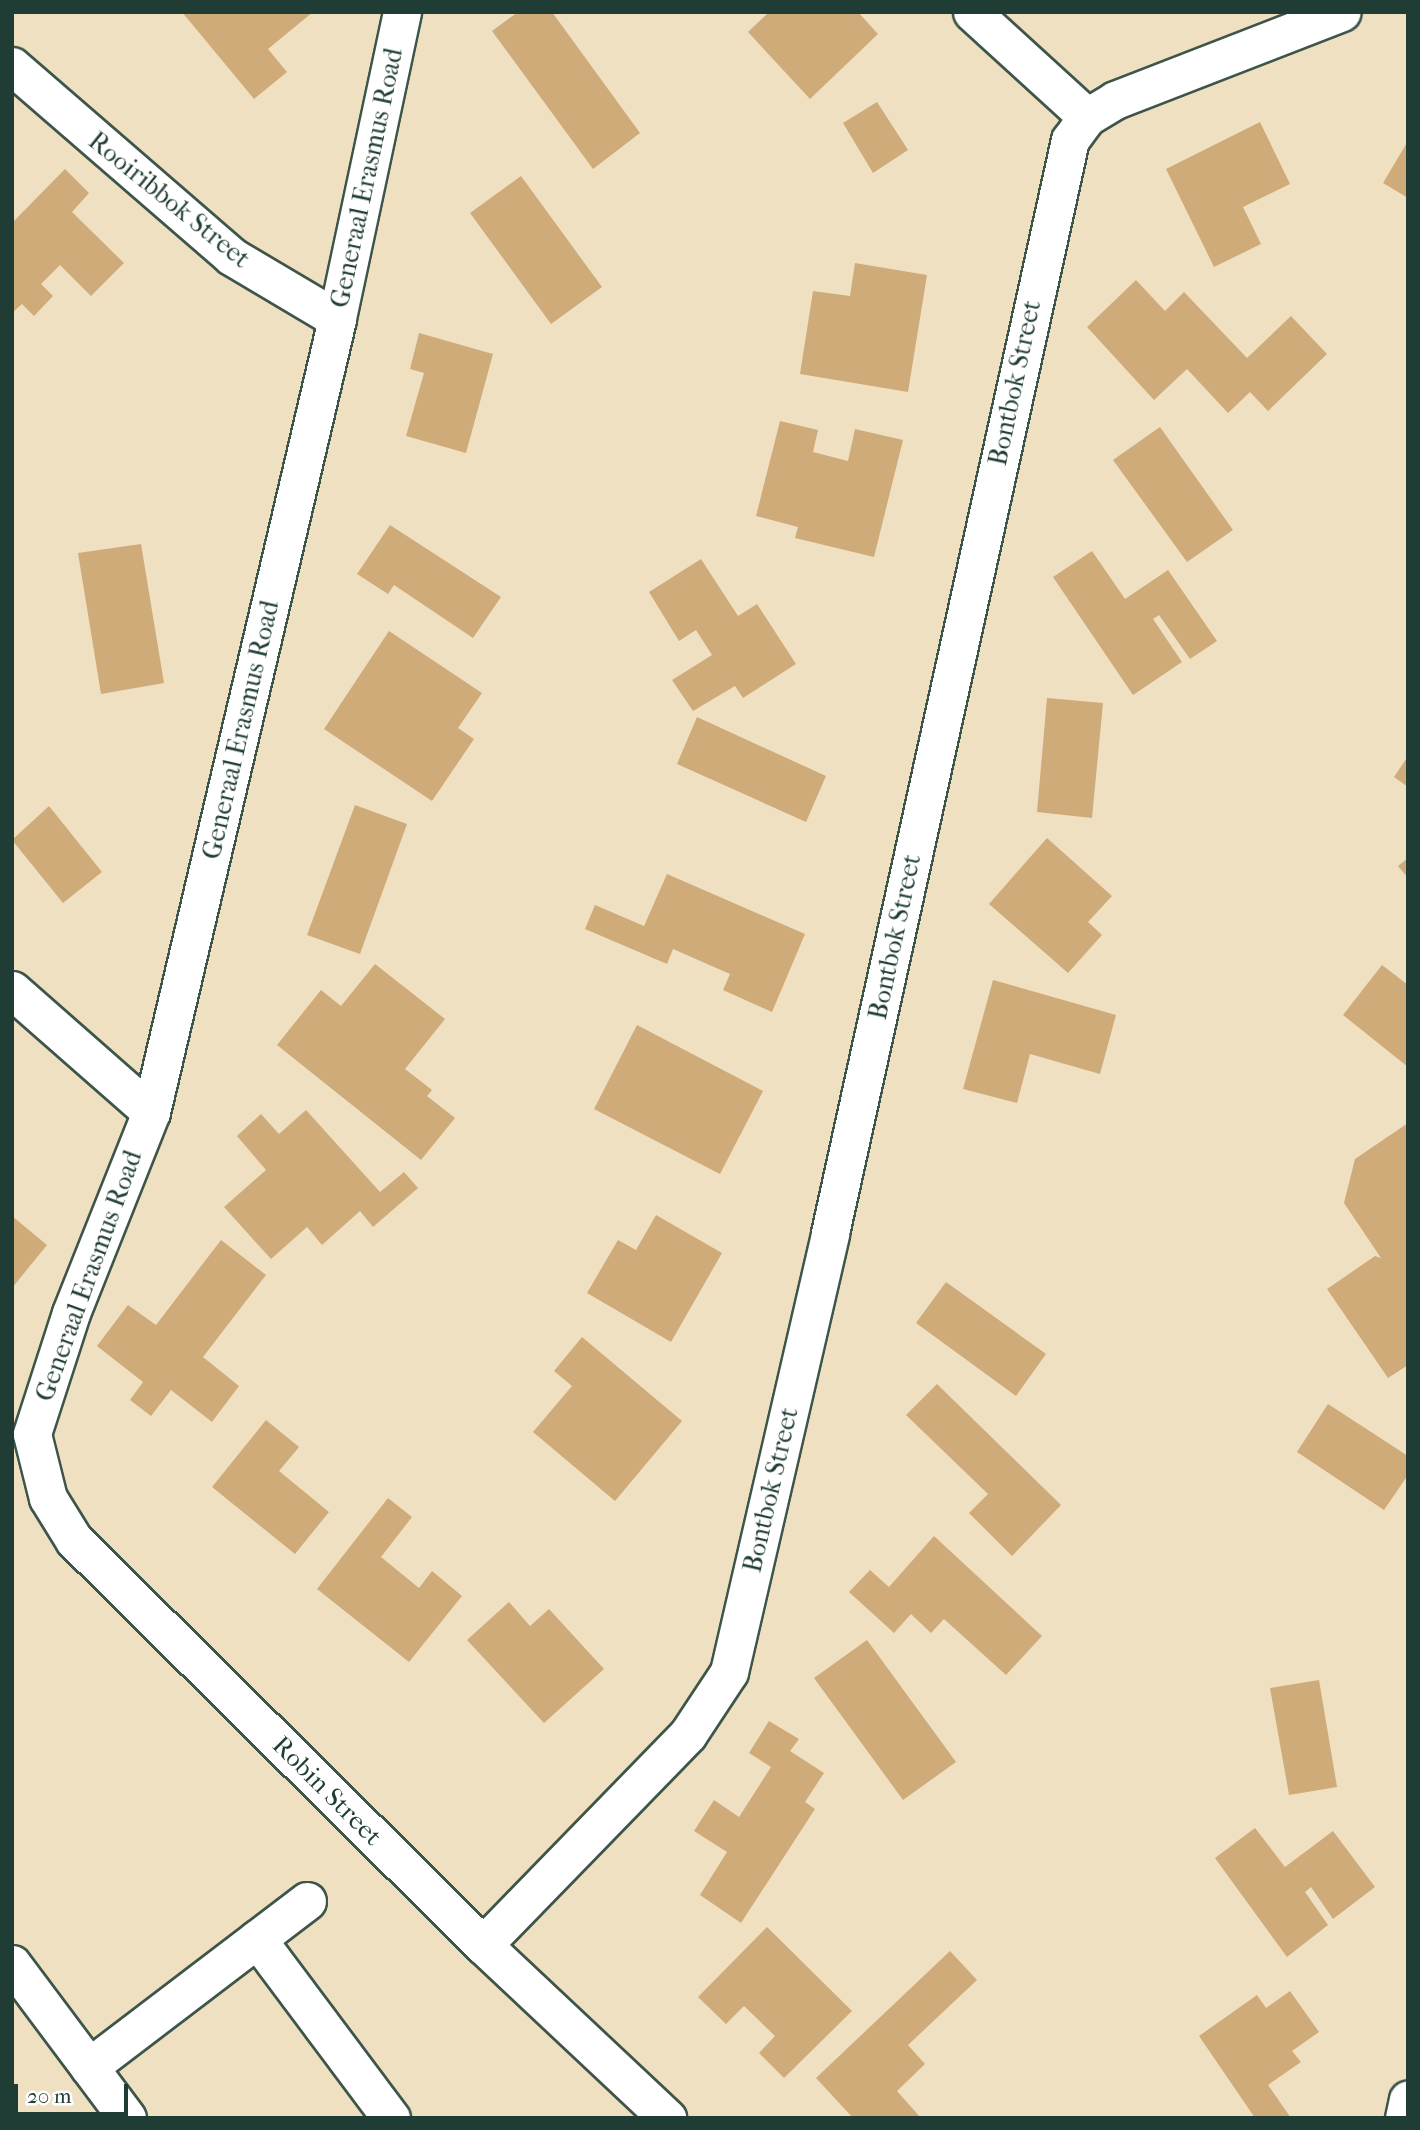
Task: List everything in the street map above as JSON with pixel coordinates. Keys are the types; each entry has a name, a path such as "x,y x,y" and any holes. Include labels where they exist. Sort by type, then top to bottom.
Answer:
{"street":[{"name":"Generaal Erasmus Road","path":"32,1434 71,1313 151,1112 337,319 402,12"},
{"path":"972,12 1087,117"},
{"name":"Bontbok Street","path":"484,1945 688,1734 729,1672 830,1233 1062,165 1070,140 1087,117 1115,100 1342,12"},
{"name":"Rooiribbok Street","path":"12,65 231,256 337,319"},
{"path":"12,989 151,1112"},
{"name":"Robin Street","path":"32,1434 48,1498 74,1540 484,1945 667,2118"},
{"path":"89,2067 307,1901"},
{"path":"257,1939 391,2118"},
{"path":"12,1964 127,2118"},
{"path":"1404,2118 1408,2099"}],"building":[{"path":"182,12 313,12 268,49 287,72 254,99"},
{"path":"518,12 552,12 640,133 593,169 492,31"},
{"path":"769,12 858,12 878,34 810,99 748,32"},
{"path":"877,102 908,150 873,173 843,123"},
{"path":"1260,122 1290,184 1243,207 1261,244 1214,267 1166,169"},
{"path":"1408,141 1408,198 1383,183"},
{"path":"65,169 89,193 72,212 124,263 91,296 60,265 41,284 53,296 34,316 22,304 12,313 12,223"},
{"path":"521,176 602,287 551,324 470,213"},
{"path":"855,263 927,275 908,392 800,374 813,291 850,296"},
{"path":"1136,280 1165,311 1184,292 1247,358 1291,316 1327,354 1268,411 1250,392 1228,413 1187,369 1154,400 1087,327"},
{"path":"419,333 493,354 466,453 406,436 424,373 410,369"},
{"path":"780,421 818,430 813,452 848,461 855,429 903,440 874,557 795,538 798,527 756,516"},
{"path":"1160,427 1233,530 1187,562 1113,460"},
{"path":"390,525 501,597 473,638 394,585 388,594 357,574"},
{"path":"141,544 164,683 101,694 78,553"},
{"path":"1092,551 1125,599 1168,570 1217,641 1190,659 1159,615 1153,619 1182,662 1133,695 1053,577"},
{"path":"701,559 738,616 757,604 796,664 743,698 735,686 693,711 672,680 712,655 696,630 679,641 649,592"},
{"path":"389,631 482,693 458,728 474,739 432,801 324,729"},
{"path":"1047,698 1103,703 1092,818 1037,812"},
{"path":"697,717 826,776 806,822 677,764"},
{"path":"1408,756 1408,787 1394,777"},
{"path":"355,805 407,824 360,954 307,935"},
{"path":"49,806 102,872 63,903 12,840"},
{"path":"1047,838 1112,896 1088,922 1102,935 1068,973 989,904"},
{"path":"1408,858 1408,878 1398,866"},
{"path":"667,874 805,934 772,1012 723,990 730,974 673,949 667,964 585,929 595,905 644,926"},
{"path":"375,964 445,1019 405,1069 432,1090 427,1096 455,1118 421,1160 277,1045 321,990 341,1006"},
{"path":"1382,965 1408,985 1408,1067 1343,1015"},
{"path":"993,980 1116,1015 1100,1074 1030,1054 1017,1103 963,1089"},
{"path":"637,1025 763,1091 720,1174 594,1109"},
{"path":"306,1110 380,1192 404,1172 418,1188 373,1227 360,1211 322,1245 307,1227 271,1259 224,1207 266,1170 237,1136 261,1114 279,1134"},
{"path":"1408,1123 1408,1365 1388,1378 1327,1289 1375,1256 1381,1258 1344,1203 1355,1159"},
{"path":"656,1215 722,1253 671,1342 587,1293 618,1240 636,1250"},
{"path":"12,1216 47,1245 12,1288"},
{"path":"221,1240 266,1275 203,1357 239,1386 212,1422 171,1390 151,1416 130,1400 143,1382 97,1346 128,1305 156,1325"},
{"path":"946,1282 1046,1354 1016,1396 916,1323"},
{"path":"582,1337 682,1421 615,1501 533,1432 572,1386 554,1371"},
{"path":"937,1384 1061,1505 1012,1556 969,1513 988,1494 906,1415"},
{"path":"1328,1404 1408,1456 1408,1475 1384,1510 1297,1452"},
{"path":"266,1420 299,1447 279,1471 329,1512 295,1554 212,1487"},
{"path":"388,1498 412,1517 381,1557 419,1588 432,1571 462,1596 409,1662 317,1589"},
{"path":"934,1536 1042,1636 1006,1675 944,1619 931,1633 911,1614 894,1633 849,1592 870,1570 889,1587"},
{"path":"509,1602 530,1626 549,1609 604,1669 544,1723 467,1640"},
{"path":"867,1640 956,1762 903,1800 814,1678"},
{"path":"1319,1680 1337,1787 1289,1795 1270,1688"},
{"path":"769,1721 799,1739 790,1751 824,1773 805,1802 815,1809 741,1923 700,1895 727,1852 694,1831 714,1800 739,1817 771,1767 749,1753"},
{"path":"1255,1828 1285,1867 1333,1831 1375,1887 1333,1919 1311,1887 1305,1892 1328,1925 1287,1957 1215,1858"},
{"path":"767,1927 852,2011 784,2078 759,2053 775,2036 744,2006 726,2024 698,1997"},
{"path":"950,1951 977,1980 908,2045 925,2064 897,2091 921,2118 853,2118 816,2078"},
{"path":"1290,1991 1319,2032 1292,2051 1301,2062 1268,2085 1291,2118 1255,2118 1199,2036 1257,1995 1266,2008"}]}
